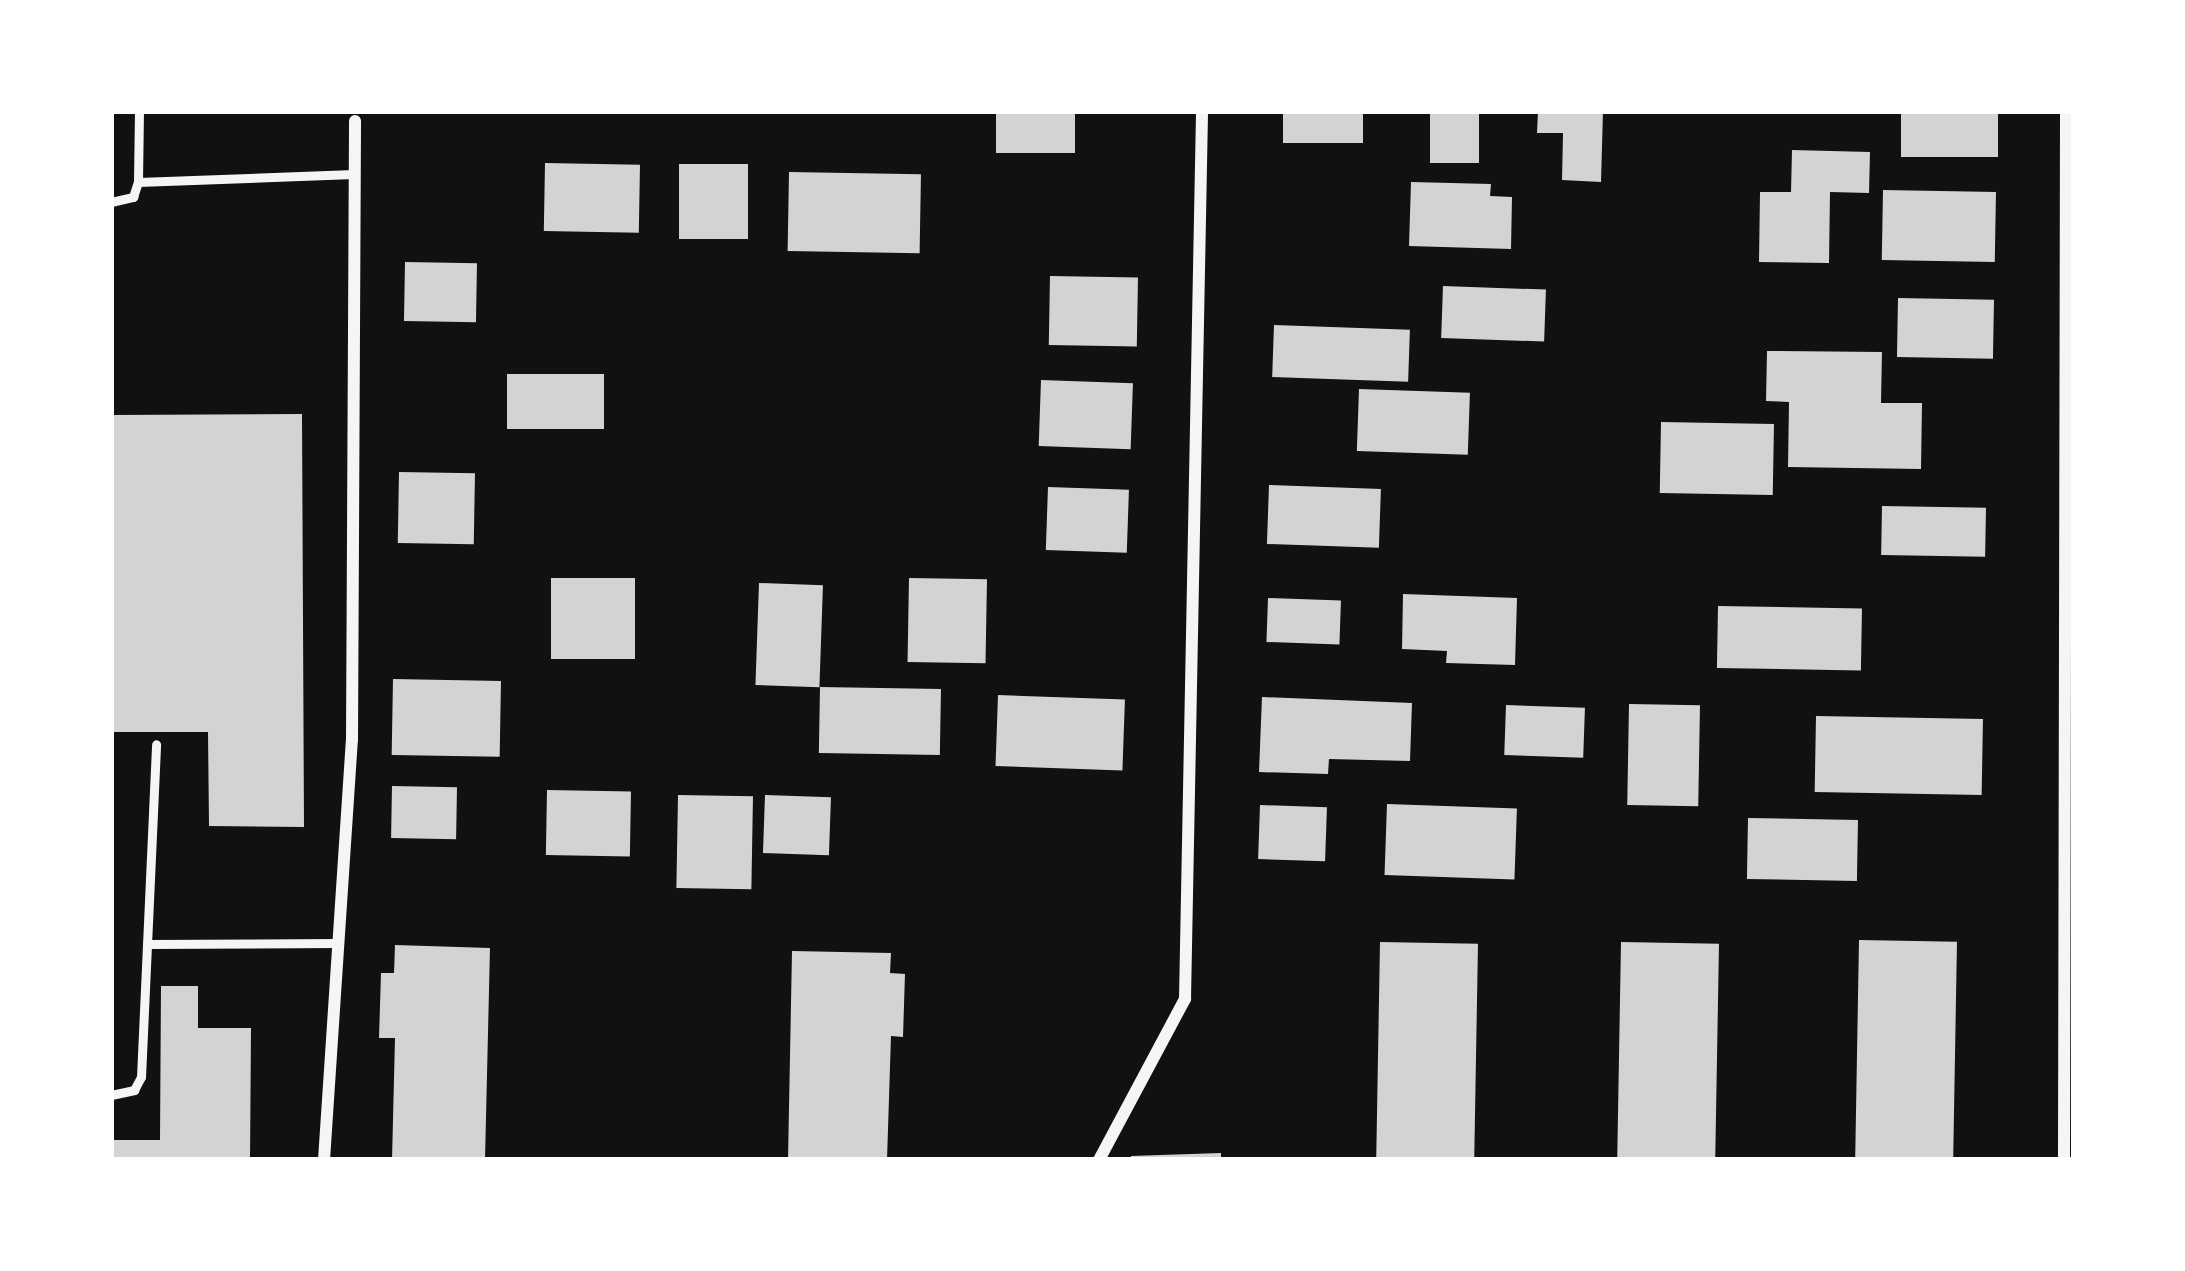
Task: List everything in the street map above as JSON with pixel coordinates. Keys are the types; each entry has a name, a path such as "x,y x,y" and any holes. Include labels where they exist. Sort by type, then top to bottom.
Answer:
{"street":[{"path":"1099,1160 1185,999 1202,111"},
{"path":"2064,1160 2070,720 2070,162 2066,111"},
{"path":"324,1160 352,740 354,116"}],"lane":[{"path":"111,202 133,197 138,182 139,111"},
{"path":"138,182 354,174"},
{"path":"111,1095 134,1090 141,1077 156,744"},
{"path":"148,944 339,943"}],"building":[{"path":"996,111 1075,111 1075,153 996,153"},
{"path":"1283,111 1363,111 1363,143 1283,143"},
{"path":"1430,111 1479,111 1479,163 1430,163"},
{"path":"1538,111 1603,111 1601,182 1562,180 1563,133 1537,133"},
{"path":"1901,111 1998,111 1998,157 1901,157"},
{"path":"1792,150 1870,152 1869,193 1830,192 1829,263 1759,262 1760,192 1791,192"},
{"path":"545,163 640,165 639,233 544,231"},
{"path":"679,164 748,164 748,239 679,239"},
{"path":"789,172 921,174 920,253 788,251"},
{"path":"1411,182 1491,184 1490,196 1512,197 1511,249 1409,246"},
{"path":"1883,190 1996,192 1995,262 1882,260"},
{"path":"405,262 477,263 476,322 404,321"},
{"path":"1050,276 1138,278 1137,347 1049,345"},
{"path":"1443,286 1546,290 1544,342 1441,338"},
{"path":"1898,298 1994,300 1993,359 1897,357"},
{"path":"1274,325 1410,330 1408,382 1272,377"},
{"path":"1767,351 1882,352 1881,403 1922,403 1921,469 1788,467 1789,402 1766,401"},
{"path":"507,374 604,374 604,429 507,429"},
{"path":"1041,380 1133,383 1131,449 1039,446"},
{"path":"1359,389 1470,393 1468,455 1357,451"},
{"path":"302,414 304,827 209,826 208,732 111,732 111,415"},
{"path":"1661,422 1774,424 1773,495 1660,493"},
{"path":"399,472 475,473 474,544 398,543"},
{"path":"1269,485 1381,489 1379,548 1267,544"},
{"path":"1048,487 1129,490 1127,553 1046,550"},
{"path":"1882,506 1986,508 1985,557 1881,555"},
{"path":"551,578 635,578 635,659 551,659"},
{"path":"909,578 987,579 986,663 908,662"},
{"path":"759,583 823,585 819,687 755,685"},
{"path":"1403,594 1517,598 1515,665 1446,663 1447,651 1402,649"},
{"path":"1268,598 1341,601 1339,645 1266,642"},
{"path":"1718,606 1862,609 1861,671 1717,668"},
{"path":"393,679 501,681 500,757 392,755"},
{"path":"820,687 941,689 940,755 819,753"},
{"path":"998,695 1125,699 1122,770 996,766"},
{"path":"1262,697 1412,703 1410,761 1329,759 1328,774 1259,772"},
{"path":"1629,704 1700,705 1698,806 1627,805"},
{"path":"1506,705 1585,708 1583,758 1504,755"},
{"path":"1816,716 1983,719 1982,795 1815,792"},
{"path":"392,786 457,787 456,839 391,838"},
{"path":"547,790 631,791 630,856 546,855"},
{"path":"678,795 753,796 751,889 676,888"},
{"path":"765,795 831,797 829,855 763,853"},
{"path":"1387,804 1517,809 1514,879 1385,875"},
{"path":"1260,805 1327,807 1325,861 1258,859"},
{"path":"1748,818 1858,820 1857,881 1747,879"},
{"path":"1859,940 1957,942 1953,1160 1855,1160"},
{"path":"1380,942 1478,944 1474,1160 1376,1160"},
{"path":"1621,942 1719,944 1715,1160 1617,1160"},
{"path":"395,945 490,948 485,1160 392,1160 395,1038 379,1038 381,973 394,973"},
{"path":"792,951 891,953 890,973 905,974 903,1037 891,1036 887,1160 788,1160"},
{"path":"161,986 198,986 198,1028 251,1028 250,1160 111,1160 111,1140 160,1140"},
{"path":"1221,1153 1221,1160 1131,1160 1131,1156"}]}
